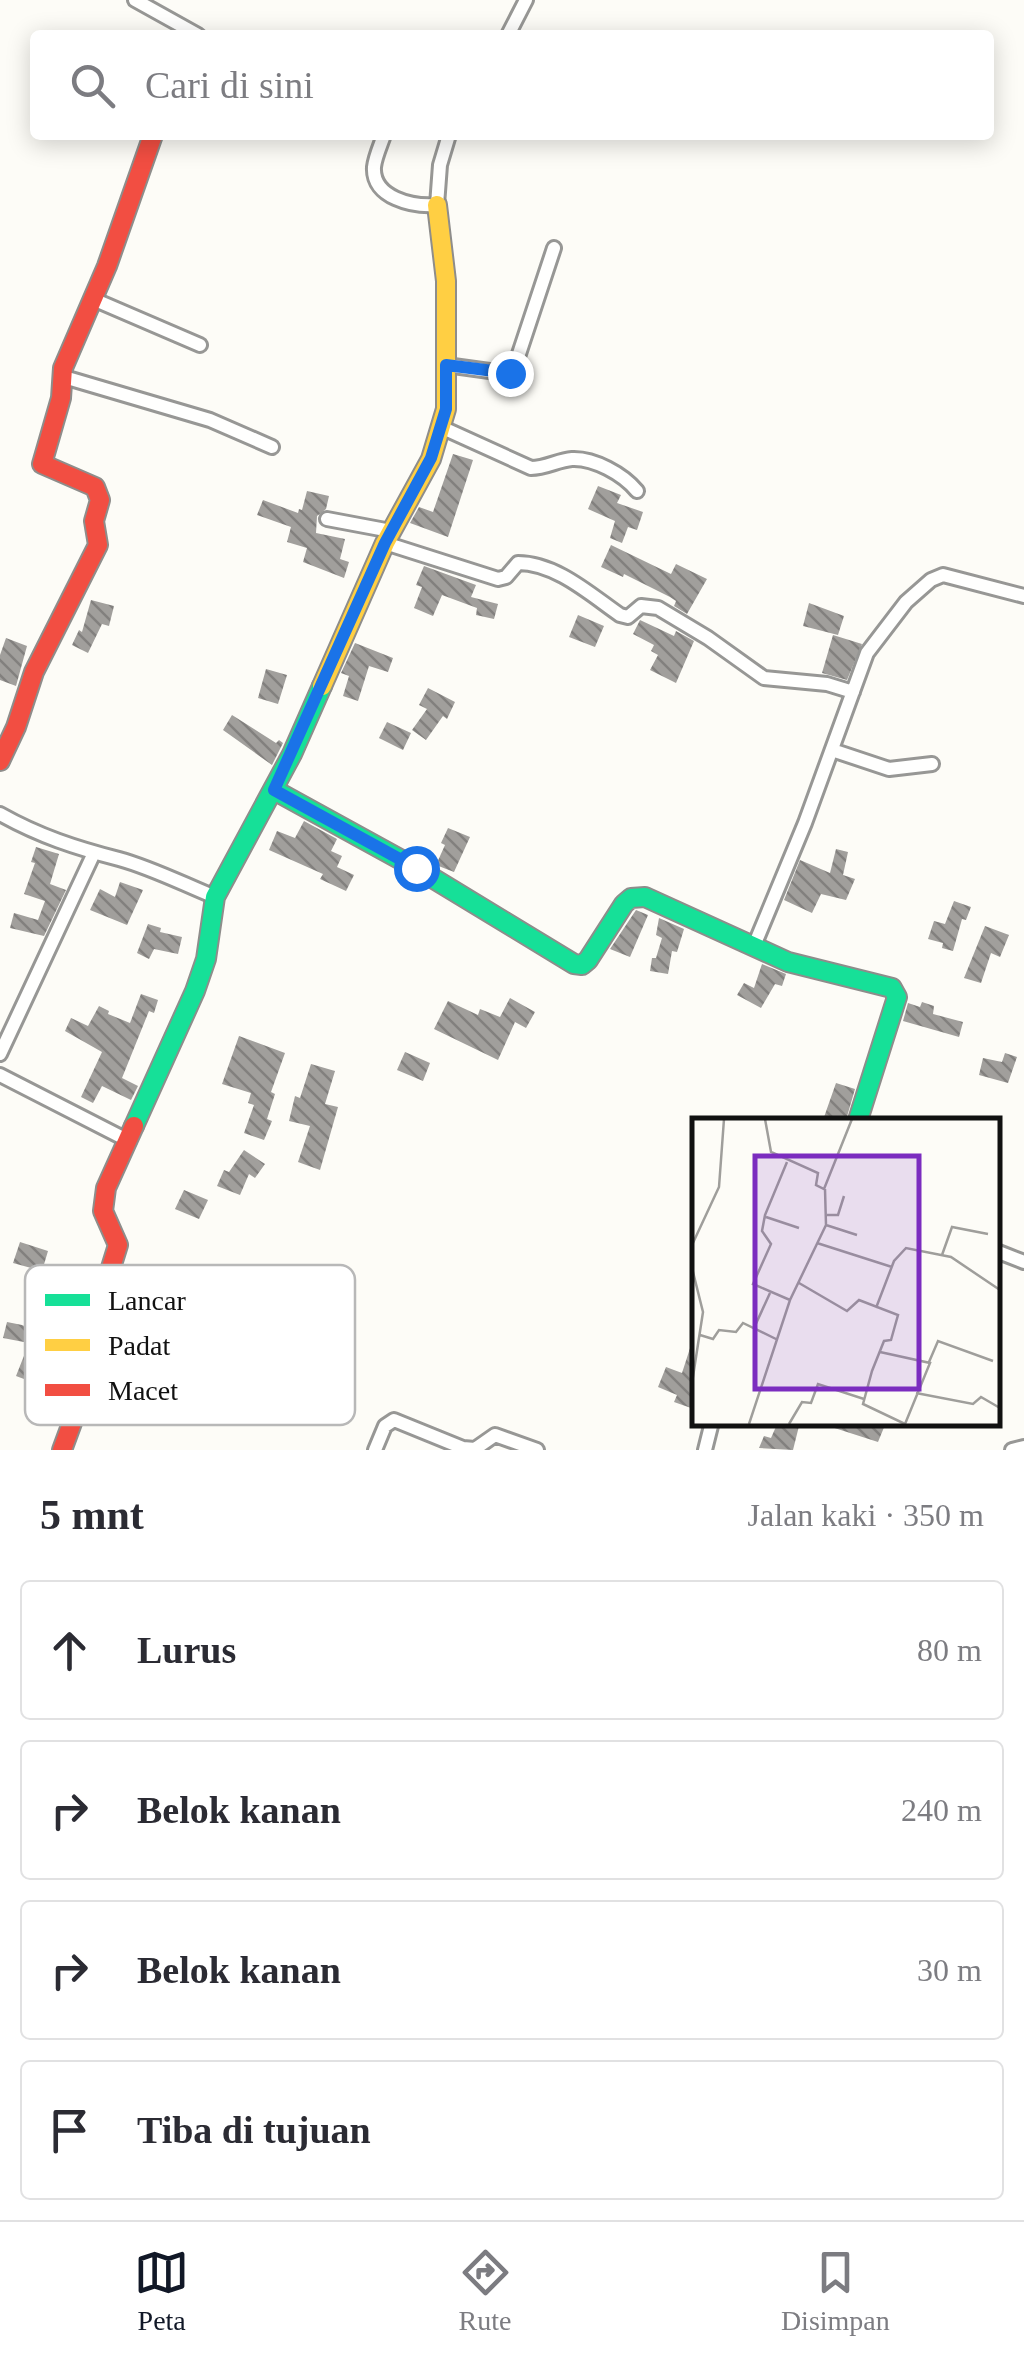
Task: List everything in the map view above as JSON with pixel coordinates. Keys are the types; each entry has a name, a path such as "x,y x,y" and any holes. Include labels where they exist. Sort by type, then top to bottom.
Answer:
{"street":[{"path":"135,0 189,30"},
{"path":"511,30 526,0"},
{"path":"0,761 34,672 98,545 94,522 100,500 95,486 42,464 63,368 93,299 151,140"},
{"path":"382,140 374,167 381,188 403,201 437,205"},
{"path":"111,1265 118,1245 102,1211 102,1199 206,959 208,923 215,897 274,790 388,537 443,428 444,242 437,205 440,165 448,140"},
{"path":"446,365 504,373 514,369 554,248"},
{"path":"93,299 200,345"},
{"path":"64,377 210,420 272,447"},
{"path":"443,428 531,468 544,468 568,459 588,460 627,480 637,491"},
{"path":"328,519 498,579 518,563 530,563 571,581 620,615 628,617 641,606 658,608 764,678 827,684 853,692"},
{"path":"754,946 806,823 867,653 884,627 931,580 943,575 1024,596"},
{"path":"832,750 888,769 932,764"},
{"path":"274,790 433,878 574,964 582,965 588,960 624,904 644,897 788,962 892,988 895,1004 859,1118"},
{"path":"0,814 32,832 158,873 215,897"},
{"path":"0,1054 93,855"},
{"path":"0,1074 129,1142"},
{"path":"999,1252 1024,1262"},
{"path":"376,1450 385,1426 394,1420 463,1448 475,1449 495,1435 537,1450"},
{"path":"62,1450 71,1425"},
{"path":"706,1450 711,1425"},
{"path":"1012,1450 1024,1447"}],"building":[{"path":"453,454 473,460 448,537 410,523 419,507 433,512"},
{"path":"598,486 621,495 617,503 643,512 637,530 628,527 622,543 610,538 615,521 588,509"},
{"path":"307,491 329,496 326,509 317,516 316,533 345,539 340,559 349,562 344,578 303,562 307,548 287,542 291,527 257,515 263,500 298,513"},
{"path":"611,545 671,574 676,564 707,579 687,614 674,606 676,601 670,597 601,567"},
{"path":"424,566 476,585 471,597 498,604 494,619 476,615 477,608 442,595 433,616 414,608 422,587 416,585"},
{"path":"91,600 114,606 109,626 102,624 88,653 72,645 79,630 82,632"},
{"path":"809,603 844,616 838,635 803,626"},
{"path":"578,615 604,626 595,647 569,637"},
{"path":"640,620 694,641 676,683 650,670 658,655 651,651 654,645 633,634"},
{"path":"833,635 862,644 847,680 822,673"},
{"path":"6,638 27,646 16,686 0,680 0,655"},
{"path":"355,643 393,658 388,672 369,666 358,701 343,696 349,676 341,673"},
{"path":"266,669 287,675 278,704 258,698"},
{"path":"428,688 455,702 447,719 443,716 426,740 412,730 427,709 419,705"},
{"path":"232,715 276,743 283,743 272,765 223,730"},
{"path":"387,722 411,733 403,750 379,738"},
{"path":"304,821 337,839 331,851 342,856 337,867 354,875 346,891 320,879 323,874 269,850 277,831 295,838"},
{"path":"448,828 470,837 454,872 436,865"},
{"path":"36,847 59,854 50,884 66,890 44,936 10,928 14,913 38,920 45,901 24,894"},
{"path":"836,849 848,852 843,875 855,879 846,900 821,894 812,913 784,900 800,860 830,873"},
{"path":"120,882 143,890 127,925 90,910 100,889 115,897"},
{"path":"954,901 971,907 966,920 962,919 953,951 928,939 934,921 945,924"},
{"path":"636,910 648,915 630,957 610,949"},
{"path":"659,918 684,929 677,952 672,951 668,974 650,971 662,938 656,935"},
{"path":"148,924 161,928 160,932 182,937 178,954 154,949 149,959 137,953"},
{"path":"985,926 1009,935 1000,957 991,953 981,983 964,978"},
{"path":"762,964 786,974 782,986 775,984 761,1008 737,995 744,983 754,988"},
{"path":"141,994 158,1000 154,1013 149,1011 122,1078 138,1086 131,1100 102,1086 93,1103 81,1097 102,1052 65,1031 71,1018 88,1026 99,1006 130,1023"},
{"path":"510,998 535,1012 526,1028 515,1022 498,1060 434,1029 448,1001 478,1015 480,1009 500,1017"},
{"path":"922,1002 934,1006 933,1014 963,1022 959,1037 903,1021 908,1003 920,1007"},
{"path":"239,1036 285,1053 271,1092 275,1094 267,1119 272,1121 264,1140 244,1133 254,1105 248,1103 251,1093 222,1084"},
{"path":"405,1052 430,1063 423,1081 397,1070"},
{"path":"1005,1053 1017,1057 1008,1083 979,1075 983,1058 1002,1062"},
{"path":"311,1064 335,1071 325,1104 338,1107 320,1170 298,1162 310,1126 289,1121 295,1096 300,1098"},
{"path":"836,1083 855,1089 847,1118 824,1118"},
{"path":"244,1150 265,1164 255,1178 249,1174 240,1195 217,1186 224,1170 229,1172"},
{"path":"184,1190 208,1200 199,1219 175,1209"},
{"path":"20,1242 48,1251 44,1265 13,1263"},
{"path":"7,1322 25,1326 25,1342 3,1338"},
{"path":"692,1342 691,1408 674,1402 677,1395 658,1387 666,1367 682,1373"},
{"path":"25,1353 25,1379 16,1376"},
{"path":"777,1425 799,1425 793,1450 759,1448 764,1436 771,1438"},
{"path":"825,1425 885,1425 878,1442"}],"traffic: fast":[{"path":"134,1126 195,991 206,959 215,897 292,754 322,686"},
{"path":"274,790 416,868 574,964 582,965 588,960 624,904 631,898 645,897 788,962 892,988 897,997 859,1118"}],"traffic: slow":[{"path":"322,686 385,543 431,459 446,409 446,281 437,205"}],"traffic: jam":[{"path":"0,761 34,672 98,545 94,521 100,500 95,487 42,464 61,398 63,368 107,266 151,140"},
{"path":"112,1265 118,1245 103,1211 106,1188 134,1126"},
{"path":"62,1450 71,1425"}],"route":[{"path":"416,868 274,790 385,543 431,458 443,428 446,365 510,373"}]}
